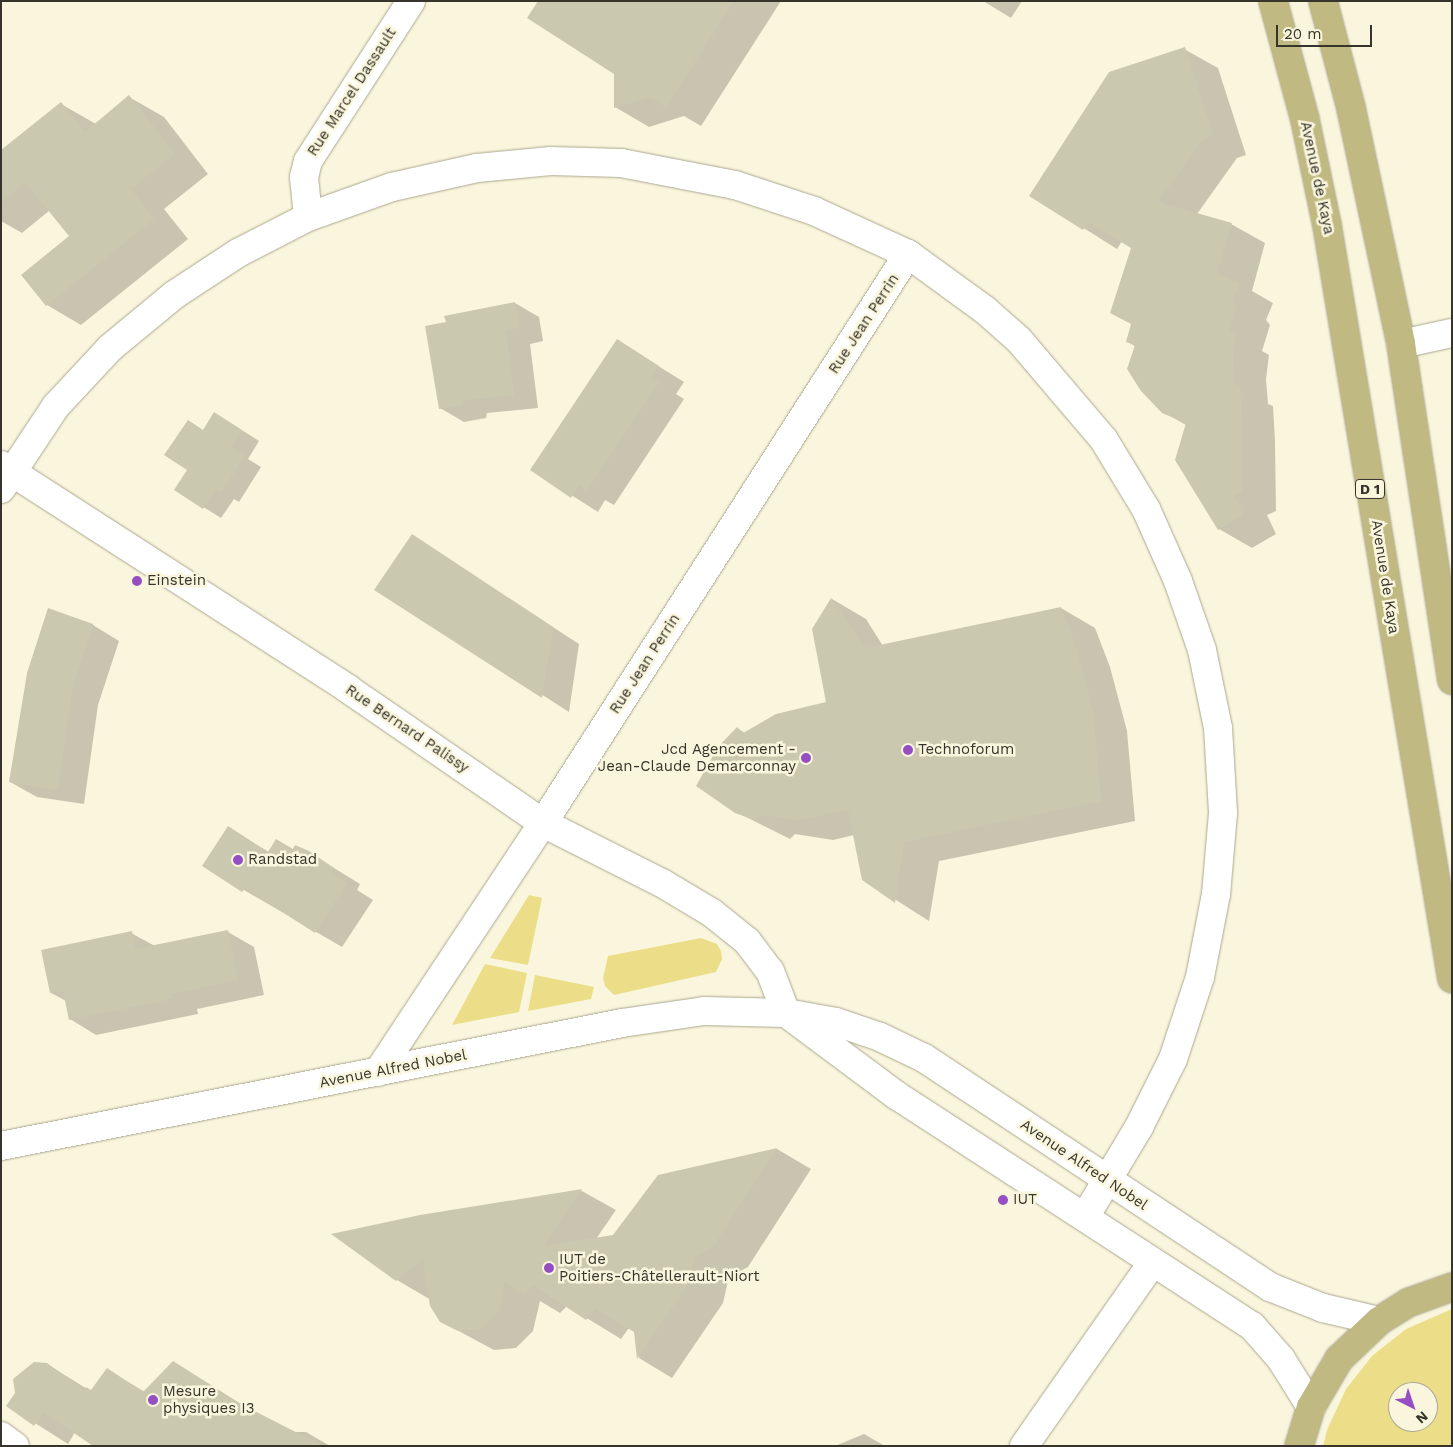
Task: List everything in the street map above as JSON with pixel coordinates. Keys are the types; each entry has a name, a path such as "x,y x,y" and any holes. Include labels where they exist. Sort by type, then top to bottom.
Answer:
{"main road":[{"path":"1258,1 1305,120"},
{"name":"Avenue de Kaya","path":"1273,1 1305,120 1327,225 1452,979"},
{"path":"1323,1 1351,108 1401,344 1452,680"},
{"path":"1299,1446 1311,1406 1339,1359 1379,1321 1410,1302 1449,1284"}],"street":[{"name":"Rue Marcel Dassault","path":"308,217 304,177 308,161 411,1"},
{"path":"5,475 56,406 110,348 174,295 222,263 308,217 392,187 477,168 551,161 621,163 734,185 814,211 908,254 985,310 1019,340 1104,440 1146,509 1178,581 1202,650 1218,728 1222,803 1216,894 1200,977 1172,1059 1108,1182 1085,1217"},
{"name":"Rue Jean Perrin","path":"378,1072 543,823 908,254"},
{"path":"1401,344 1452,333"},
{"name":"Rue Bernard Palissy","path":"5,475 348,689 543,823 662,882 712,913 746,941 770,971 786,1013"},
{"name":"Avenue Alfred Nobel","path":"1,1146 622,1023 704,1011 786,1013 836,1022 880,1037 924,1058 1108,1182 1270,1287 1323,1308 1379,1321"},
{"path":"786,1013 896,1095 1085,1217 1152,1263 1252,1326 1281,1359 1311,1406"},
{"path":"1024,1446 1152,1263"},
{"path":"1,1436 15,1446"}],"shaded area":[{"path":"529,895 542,898 528,965 490,958"},
{"path":"701,938 717,944 721,951 722,959 716,972 614,995 605,986 603,978 608,956"},
{"path":"485,964 527,973 519,1012 452,1025"},
{"path":"535,975 594,987 591,999 528,1011"},
{"path":"1452,1309 1452,1446 1323,1446 1327,1430 1346,1389 1372,1356 1406,1329"}],"building":[{"path":"538,1 734,1 666,107 650,97 614,108 614,74 527,18"},
{"path":"1185,47 1213,135 1203,139 1158,202 1232,223 1217,274 1240,283 1233,300 1237,305 1229,332 1236,335 1233,359 1235,384 1240,386 1242,421 1243,492 1234,495 1243,514 1218,530 1175,460 1186,423 1162,413 1141,391 1127,369 1135,345 1126,342 1131,324 1110,313 1131,248 1088,222 1083,230 1029,196 1109,72"},
{"path":"129,95 175,154 131,189 154,219 46,306 21,275 69,236 25,182 1,202 1,150 61,102 85,132"},
{"path":"515,302 520,327 506,331 514,395 463,400 462,405 439,409 425,326 446,322 444,316"},
{"path":"617,339 659,366 651,378 659,383 587,491 579,485 571,498 530,470"},
{"path":"214,412 242,430 231,447 245,456 221,493 216,489 203,509 174,490 187,470 164,455 188,420 203,430"},
{"path":"412,534 553,627 542,698 374,590"},
{"name":"Technoforum","path":"831,598 865,648 1061,607 1076,647 1093,711 1101,801 904,842 895,903 862,880 848,810 798,820 760,815 755,820 735,813 696,786 718,747 737,727 743,733 776,714 826,702 812,629"},
{"path":"48,608 93,624 72,690 58,790 9,782 27,673"},
{"path":"228,826 268,852 276,839 293,849 295,845 309,851 334,868 331,873 347,883 315,933 245,888 242,892 202,866"},
{"path":"228,930 238,980 171,994 172,999 69,1020 63,991 50,993 41,950 132,931 135,949"},
{"path":"777,1148 713,1247 694,1257 689,1283 637,1359 634,1332 595,1308 586,1320 533,1285 525,1294 505,1282 499,1311 481,1329 458,1331 440,1322 430,1306 423,1259 396,1281 331,1234 420,1215 582,1189 543,1246 613,1235 658,1175"},
{"name":"Mesure physiques I3","path":"173,1361 241,1404 323,1446 93,1446 43,1412 34,1426 6,1406 15,1393 13,1379 34,1362 47,1363 84,1390 86,1387 91,1390 107,1368 143,1392"}],"place":[{"name":"Einstein","path":"137,581"},
{"name":"Technoforum","path":"908,750"},
{"name":"Jcd Agencement - Jean-Claude Demarconnay","path":"806,758"},
{"name":"Randstad","path":"238,860"},
{"name":"IUT","path":"1003,1200"},
{"name":"IUT de Poitiers-Châtellerault-Niort","path":"549,1268"},
{"name":"Mesure physiques I3","path":"153,1400"}]}
